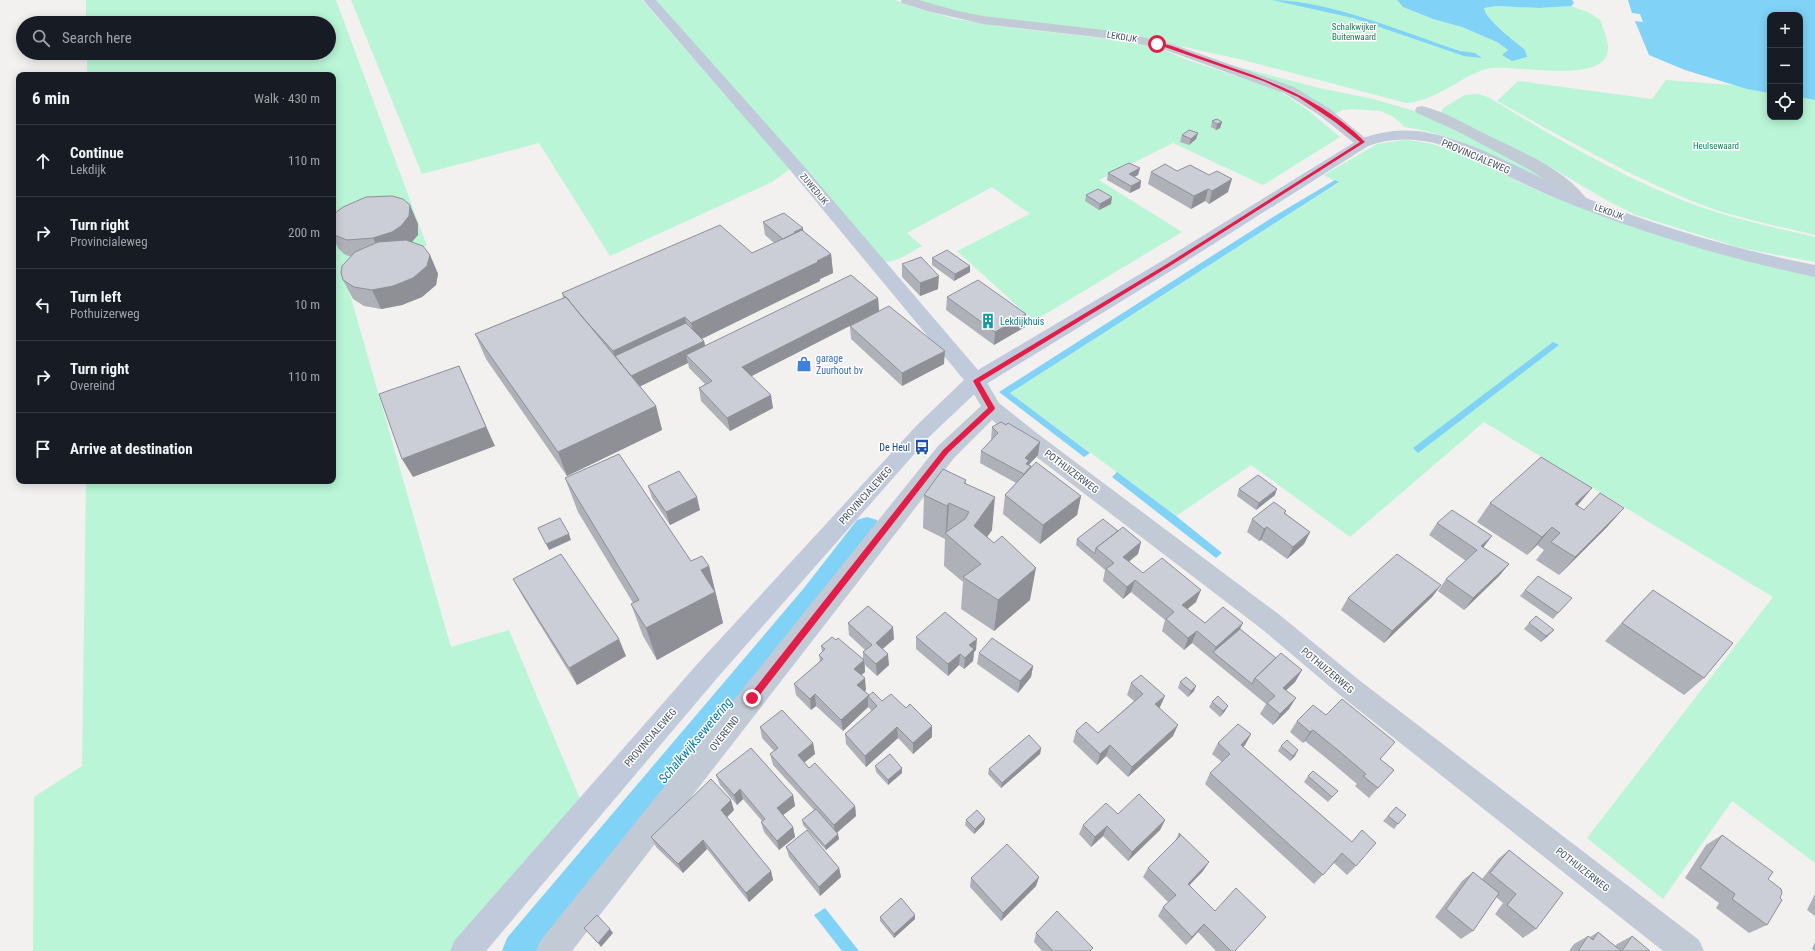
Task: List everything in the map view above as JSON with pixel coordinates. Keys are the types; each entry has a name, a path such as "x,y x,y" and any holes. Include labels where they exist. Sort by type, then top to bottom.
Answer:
{"street":[{"name":"ZUWEDIJK","path":"649,0 796,167 976,381"},
{"name":"LEKDIJK","path":"907,0 947,13 978,20 1012,26 1112,35 1136,39 1175,49 1199,59 1264,80 1299,96 1337,121 1363,142"},
{"name":"LEKDIJK","path":"1422,110 1475,134 1550,175 1562,182 1581,202 1690,241 1766,261 1815,271"},
{"name":"PROVINCIALEWEG","path":"466,951 709,669 924,430 976,381 1168,265 1363,142 1378,136 1422,136 1441,140 1581,202"},
{"name":"POTHUIZERWEG","path":"976,381 992,408 1030,440 1272,623 1350,688 1688,951"},
{"name":"OVEREIND","path":"552,951 946,452 992,408"}],"green space":[{"path":"86,0 336,0 427,246 343,270 451,647 509,630 580,799 453,951 33,951 34,797 82,766 86,484 336,484 336,72 87,72 87,60 336,60 336,16 86,16"},
{"path":"351,0 642,0 790,169 772,182 610,256 539,143 422,174"},
{"path":"656,0 895,0 916,8 955,19 1006,27 1111,39 1162,49 1185,59 1278,90 1309,111 1340,137 1263,185 1173,143 1099,180 1182,232 1034,321 957,251 1030,214 992,187 907,233 922,246 898,259 887,262 883,261"},
{"name":"Schalkwijker Buitenwaard","path":"917,0 1397,0 1403,7 1433,19 1462,27 1497,42 1508,50 1502,55 1525,50 1495,24 1484,8 1497,6 1539,8 1571,6 1590,13 1600,20 1607,39 1608,50 1603,61 1591,68 1554,71 1515,68 1486,69 1437,94 1406,103 1243,60 1130,35 1029,24 968,14"},
{"path":"1219,62 1319,88 1373,99 1432,116 1551,180 1546,181 1459,141 1426,131 1405,127 1392,116 1380,111 1353,109 1343,110 1332,115"},
{"name":"Heulsewaard","path":"1666,80 1767,88 1767,120 1803,120 1803,95 1815,97 1815,235 1737,216 1692,201 1617,166 1497,101 1518,81 1652,99"},
{"path":"1478,94 1488,97 1615,170 1668,194 1725,215 1815,237 1815,262 1741,248 1636,215 1606,200 1549,166 1441,113 1443,108 1465,95"},
{"path":"1405,140 1424,142 1443,147 1548,195 1614,220 1680,242 1815,276 1815,863 1732,801 1663,899 1587,838 1773,597 1484,422 1350,537 1251,465 1176,516 1010,393 1338,183 1324,175 1377,144"}],"water":[{"path":"1272,0 1294,1 1342,11 1460,51 1475,53 1482,58 1464,56 1353,18"},
{"path":"1397,0 1572,0 1574,3 1571,6 1539,8 1497,6 1484,8 1495,24 1525,50 1527,57 1512,61 1502,55 1508,50 1497,42 1462,27 1433,19 1403,7"},
{"path":"1628,0 1815,0 1815,100 1803,98 1803,12 1767,12 1767,92 1747,89 1685,70 1649,55 1635,21 1643,22 1640,14 1632,13"},
{"path":"1335,180 1339,182 1010,393 1090,453 1084,457 999,392 1273,217"},
{"path":"1553,342 1559,345 1418,453 1413,448"},
{"path":"1117,472 1222,553 1216,558 1112,477"},
{"path":"825,908 859,951 842,951 814,915"}],"building":[{"path":"1217,119 1222,122 1217,124 1212,121"},
{"path":"1189,130 1198,133 1191,139 1182,135"},
{"path":"1129,163 1140,168 1129,174 1141,181 1131,186 1108,173"},
{"path":"1165,164 1177,171 1190,165 1209,175 1217,171 1232,179 1212,191 1208,189 1194,196 1151,172"},
{"path":"1098,189 1112,197 1100,204 1086,195"},
{"path":"392,196 403,199 410,205 409,216 401,226 392,232 373,238 347,240 336,236 336,213 343,207 366,197"},
{"path":"784,213 803,228 783,239 763,222"},
{"path":"720,225 752,253 802,230 831,254 817,261 818,262 691,323 685,317 613,351 562,293"},
{"path":"406,240 423,246 430,255 427,266 413,278 393,286 372,290 354,287 343,280 341,273 342,266 355,252 378,242"},
{"path":"947,250 970,266 955,274 932,258"},
{"path":"921,257 939,276 920,283 902,264"},
{"path":"851,275 878,298 742,367 771,395 727,418 699,388 712,381 686,355"},
{"path":"978,280 1026,314 995,332 947,297"},
{"path":"566,297 656,406 558,452 475,334"},
{"path":"889,306 945,351 902,373 850,326"},
{"path":"686,323 704,341 631,376 615,356"},
{"path":"459,366 486,427 402,459 379,394"},
{"path":"1001,422 1006,425 1008,423 1040,442 1025,458 1029,460 1026,464 1031,466 1024,474 981,451 998,433 992,427"},
{"path":"619,454 691,561 702,556 709,566 701,570 715,592 646,628 631,604 639,600 565,478"},
{"path":"1541,457 1592,488 1575,504 1584,510 1600,493 1624,508 1575,557 1551,542 1560,533 1552,527 1542,537 1490,503"},
{"path":"1036,462 1081,496 1043,525 1005,495"},
{"path":"943,469 966,480 964,483 995,497 974,526 994,543 1002,536 1036,568 998,600 963,577 981,564 945,533 965,519 969,512 949,503 947,506 924,495"},
{"path":"679,471 697,497 666,512 648,486"},
{"path":"1258,475 1277,489 1259,503 1239,489"},
{"path":"1274,502 1286,511 1284,513 1310,532 1293,547 1267,527 1264,529 1252,519"},
{"path":"1452,510 1492,536 1481,546 1509,564 1473,598 1446,579 1477,550 1437,523"},
{"path":"560,518 569,534 546,544 538,528"},
{"path":"1103,519 1118,531 1096,548 1095,554 1077,539"},
{"path":"1123,527 1141,542 1123,557 1143,573 1162,558 1201,590 1182,605 1205,623 1223,607 1243,623 1216,647 1197,631 1188,638 1166,619 1174,612 1135,580 1127,587 1106,569 1114,563 1096,548"},
{"path":"561,554 619,639 569,668 513,579"},
{"path":"1397,554 1441,585 1392,631 1348,598"},
{"path":"1538,576 1572,598 1558,613 1525,590"},
{"path":"1653,590 1733,643 1704,678 1622,623"},
{"path":"868,606 893,627 876,643 888,654 876,664 863,652 872,645 848,623"},
{"path":"945,612 977,639 969,645 974,649 965,658 960,654 948,664 916,637"},
{"path":"1536,616 1554,630 1546,636 1529,623"},
{"path":"1240,629 1276,658 1255,678 1252,684 1213,652"},
{"path":"832,637 836,640 838,638 864,660 854,669 865,678 857,685 869,695 841,720 815,694 810,699 794,684 823,659 819,655 825,649 821,646"},
{"path":"992,638 1033,666 1020,681 979,653"},
{"path":"1281,653 1302,670 1283,688 1296,698 1280,714 1267,703 1275,696 1255,678"},
{"path":"1141,675 1165,696 1155,704 1178,725 1132,767 1110,745 1100,754 1076,731 1086,722 1098,733 1143,694 1131,683"},
{"path":"1186,677 1196,686 1191,691 1180,682"},
{"path":"873,692 882,701 891,694 906,708 910,704 932,726 913,743 897,727 865,756 845,734 877,706 868,696"},
{"path":"1218,696 1228,706 1223,711 1212,702"},
{"path":"1342,699 1395,742 1380,759 1394,770 1378,788 1363,776 1366,774 1339,751 1313,730 1310,732 1297,721 1313,705 1326,715"},
{"path":"782,710 813,743 798,755 809,768 815,763 855,806 834,825 770,754 778,748 760,727"},
{"path":"1238,724 1251,734 1241,745 1352,842 1362,830 1376,843 1356,866 1342,853 1323,875 1210,773 1230,754 1218,743"},
{"path":"1029,735 1041,748 1002,783 989,769"},
{"path":"1287,740 1298,750 1293,756 1281,746"},
{"path":"751,748 793,795 777,808 793,827 777,841 761,822 765,819 740,789 734,795 716,775"},
{"path":"890,754 902,768 888,780 875,766"},
{"path":"1313,771 1338,791 1332,797 1308,776"},
{"path":"711,779 731,800 721,810 771,871 746,893 703,840 678,864 651,837"},
{"path":"1139,794 1165,820 1132,852 1107,826 1095,837 1083,825 1106,803 1118,814"},
{"path":"1396,807 1406,815 1398,824 1388,816"},
{"path":"816,809 838,834 825,846 802,820"},
{"path":"977,810 985,819 975,829 966,820"},
{"path":"807,830 839,868 819,887 786,847"},
{"path":"1179,833 1209,862 1188,884 1215,911 1236,888 1266,917 1235,951 1231,951 1204,924 1192,937 1163,907 1176,895 1148,868 1180,836"},
{"path":"1722,835 1773,872 1768,879 1781,889 1782,893 1780,898 1782,900 1767,925 1732,899 1735,894 1700,868"},
{"path":"1007,844 1039,877 1003,913 971,878"},
{"path":"1509,850 1563,893 1536,929 1507,905 1516,894 1490,873"},
{"path":"1473,872 1499,893 1473,931 1446,909"},
{"path":"901,898 915,915 894,934 880,917"},
{"path":"1057,911 1093,948 1090,951 1053,951 1036,933"},
{"path":"597,915 610,929 598,943 584,928"},
{"path":"1598,932 1621,951 1578,951 1588,936 1593,940"},
{"path":"1632,936 1650,951 1622,951"}],"waterway":[{"name":"Schalkwijksewetering","path":"520,951 814,597 867,528"}],"place":[{"name":"Lekdijkhuis","path":"988,321"},
{"name":"garage Zuurhout bv","path":"804,364"},
{"name":"De Heul","path":"922,447"}],"route":[{"path":"752,698 946,452 992,408 976,381 1168,265 1363,142 1337,121 1299,96 1264,80 1157,44"}]}
